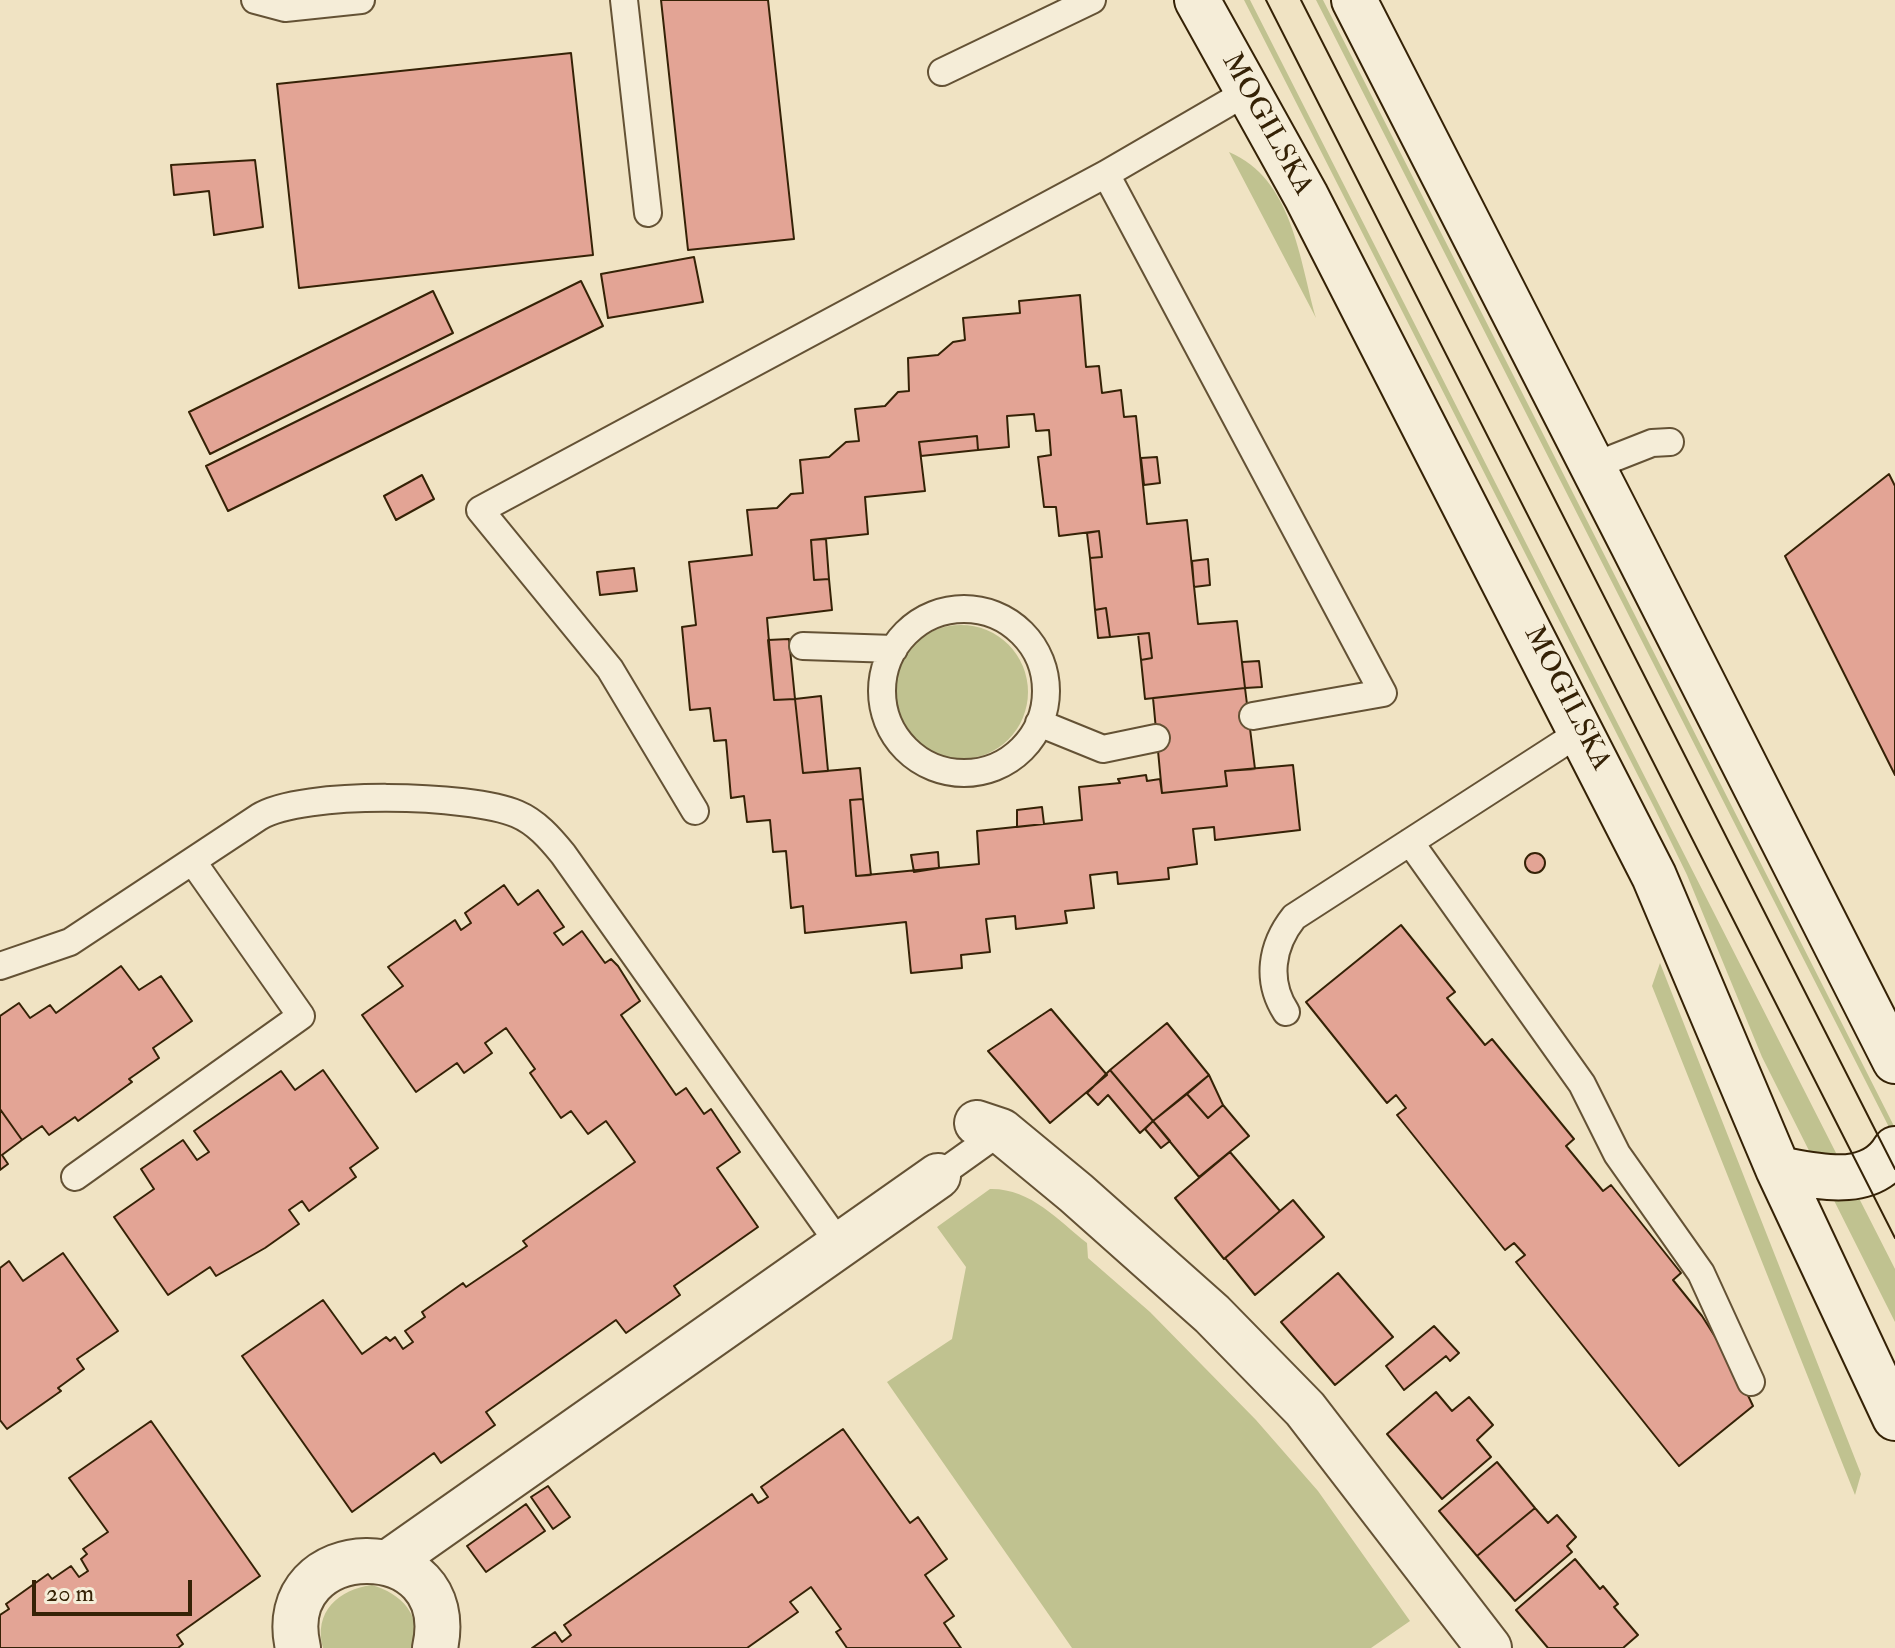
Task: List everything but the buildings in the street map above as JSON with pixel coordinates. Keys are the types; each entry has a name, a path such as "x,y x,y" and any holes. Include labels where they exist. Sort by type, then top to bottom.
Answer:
{"main road":[{"name":"MOGILSKA","path":"1197,0 1306,196 1654,876 1778,1169 1895,1418"},
{"path":"1354,0 1591,467 1674,620 1895,1061"},
{"path":"989,1127 1212,1314 1305,1409 1489,1648"},
{"path":"1778,1169 1838,1180 1873,1168 1889,1158 1895,1149"},
{"path":"389,1562 938,1176"},
{"path":"298,1648 297,1614 315,1581 326,1571 351,1560 389,1562 416,1578 432,1602 437,1628 435,1648"}],"lane":[{"path":"255,0 285,8 361,0"},
{"path":"624,0 648,213"},
{"path":"942,72 1092,0"},
{"path":"695,811 610,669 480,510 1106,174 1247,92"},
{"path":"1106,174 1383,693 1253,716"},
{"path":"1591,467 1652,443 1670,442"},
{"path":"945,611 983,611 1001,617 1032,645 1041,663 1045,704 1039,723 1014,756 996,766 976,772 936,768 902,745 886,715 882,688 894,649 922,620 945,611"},
{"path":"803,646 894,649"},
{"path":"1039,723 1103,749 1156,738"},
{"path":"1286,1012 1276,998 1272,968 1286,927 1306,906 1582,731"},
{"path":"0,966 70,942 267,812 303,801 466,802 498,807 529,820 563,854 840,1245"},
{"path":"1410,842 1582,1084 1617,1154 1701,1273 1751,1382"},
{"path":"75,1177 301,1016 193,862"},
{"path":"938,1176 989,1127"}],"green space":[{"path":"1244,0 1250,0 1895,1269 1895,1322 1762,1057 1687,875 1654,807"},
{"path":"1316,0 1323,0 1895,1128 1895,1139"},
{"path":"1229,152 1250,164 1267,181 1280,201 1298,247 1316,318"},
{"path":"961,625 987,630 1008,645 1023,666 1028,692 1023,718 1008,739 987,754 961,759 935,754 914,739 899,718 894,692 899,666 914,645 935,630"},
{"path":"1660,963 1861,1474 1855,1495 1652,986"},
{"path":"990,1189 1004,1190 1031,1200 1087,1243 1088,1258 1150,1312 1256,1420 1318,1491 1410,1621 1371,1648 1072,1648 887,1382 952,1339 966,1267 937,1227"},
{"path":"372,1585 400,1600 412,1616 415,1626 411,1648 323,1648 322,1624 331,1604 349,1591"}],"tram line":[{"path":"1266,0 1895,1238"},
{"path":"1301,0 1895,1169"}]}
